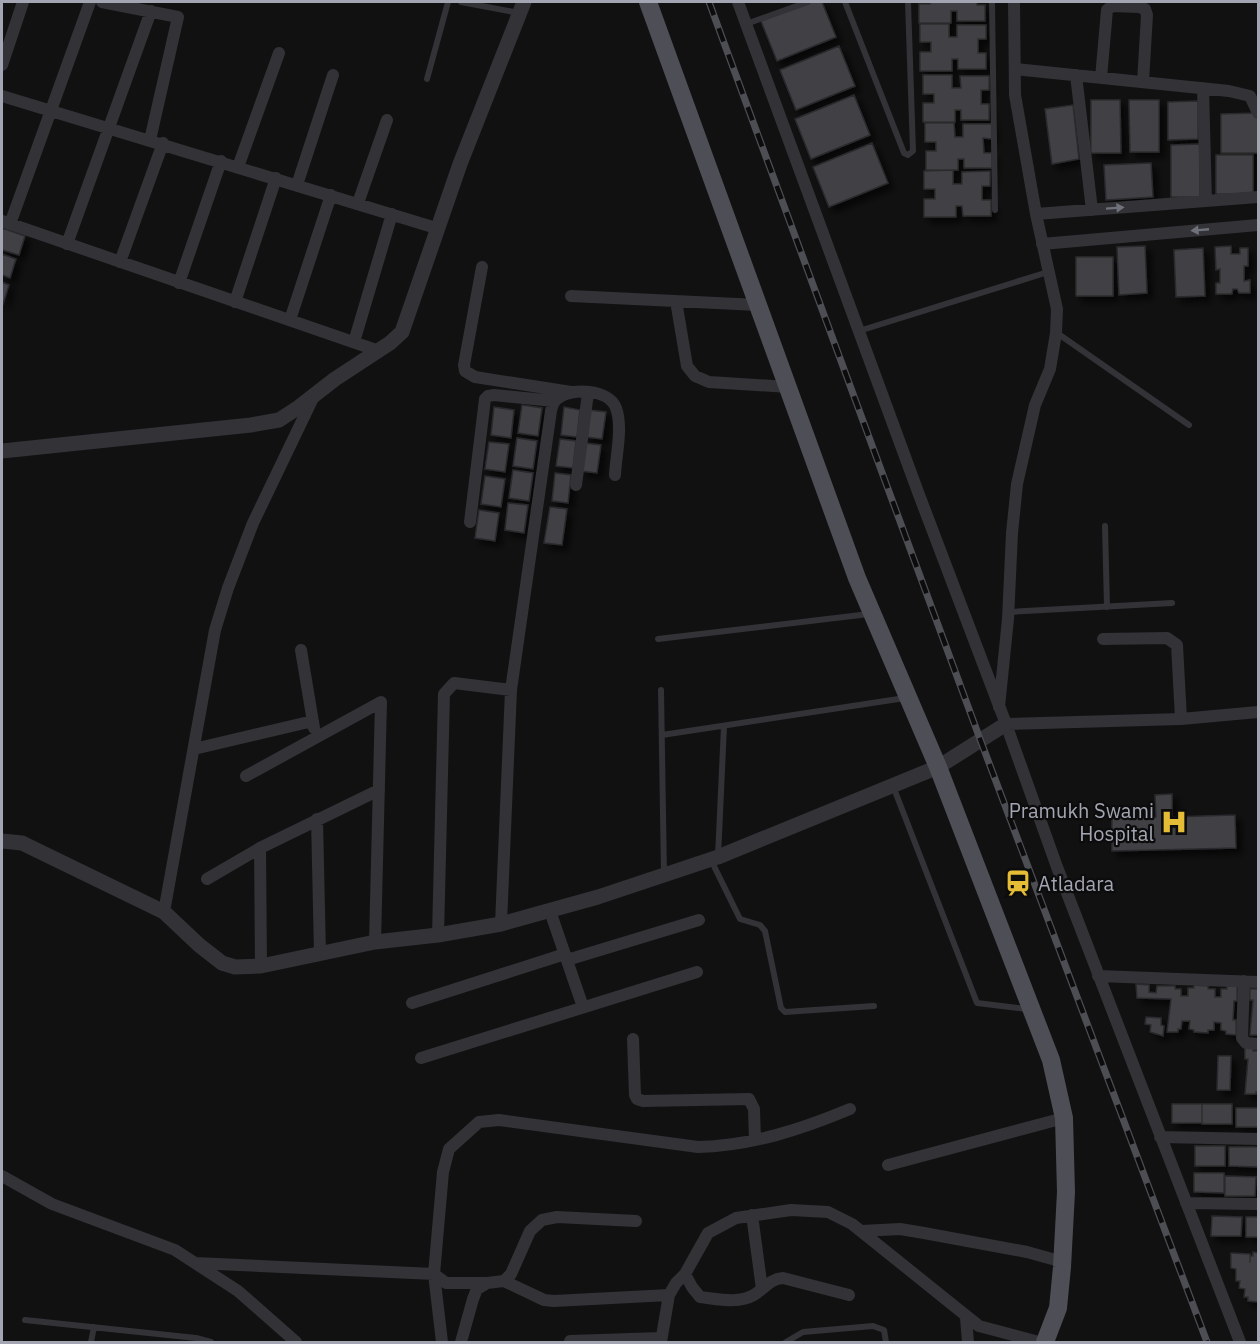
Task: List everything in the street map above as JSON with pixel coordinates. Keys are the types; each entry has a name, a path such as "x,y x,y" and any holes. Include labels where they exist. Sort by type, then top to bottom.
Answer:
{"main road":[{"path":"648,2 858,578 938,767 1051,1060 1064,1118 1066,1192 1063,1262 1058,1308 1045,1342"}],"street":[{"path":"2,65 23,2"},
{"path":"90,2 6,222 379,351"},
{"path":"102,2 178,16 150,140"},
{"path":"738,2 1006,723 1057,867 1240,1342"},
{"path":"999,709 1017,484 1035,405 1050,369 1057,309 1036,214 1015,95 1014,2"},
{"path":"1101,78 1107,10 1112,6 1140,7 1145,9 1148,15 1143,82"},
{"path":"2,451 251,425 279,420 335,379 379,351 402,332 436,228 522,7"},
{"path":"68,244 151,11"},
{"path":"238,167 279,53"},
{"path":"1015,69 1229,91 1250,96 1258,114"},
{"path":"297,185 333,75"},
{"path":"1076,75 1092,210"},
{"path":"1203,88 1206,201"},
{"path":"2,96 51,109 436,228"},
{"path":"358,203 387,120"},
{"path":"120,262 163,144"},
{"path":"178,283 221,161"},
{"path":"235,302 276,178"},
{"path":"290,320 332,195"},
{"path":"1036,214 1258,197"},
{"path":"354,342 392,214"},
{"path":"1042,244 1258,225"},
{"path":"482,267 464,365 465,371 475,377 607,396 616,407 618,423 615,475"},
{"path":"571,296 758,304"},
{"path":"676,301 687,366 695,376 708,382 788,387"},
{"path":"470,522 485,399 495,395 554,401 571,392"},
{"path":"576,485 588,393"},
{"path":"164,912 215,630 228,588 253,523 315,395"},
{"path":"501,924 511,690 554,401"},
{"path":"1103,639 1167,638 1177,645 1181,719"},
{"path":"301,650 315,738"},
{"path":"438,935 444,694 454,684 511,690"},
{"path":"246,776 381,702 375,942"},
{"path":"2,841 22,843 164,912 222,963 235,967 261,966 375,942 438,935 501,924 550,912 664,875 714,858 938,767 1006,723 1181,719 1258,712"},
{"path":"194,749 313,721"},
{"path":"207,879 260,848 380,790"},
{"path":"317,819 320,954"},
{"path":"260,848 261,966"},
{"path":"550,912 584,1007"},
{"path":"412,1004 566,957 699,920"},
{"path":"421,1058 697,972"},
{"path":"1098,976 1258,981"},
{"path":"1244,981 1242,1038 1246,1043 1258,1044"},
{"path":"633,1039 634,1095 637,1099 644,1101 749,1099 754,1108 755,1140"},
{"path":"442,1342 434,1274 443,1172 449,1149 479,1122 499,1120 698,1147 720,1147 796,1130 850,1109"},
{"path":"888,1165 1064,1118"},
{"path":"1160,1137 1258,1139"},
{"path":"2,1176 52,1204 175,1250 238,1291 296,1342"},
{"path":"1186,1203 1258,1204"},
{"path":"570,1341 661,1340 669,1295 685,1274 708,1233 736,1218 791,1210 828,1212 852,1224 966,1318 979,1326 1039,1342"},
{"path":"752,1215 762,1289"},
{"path":"504,1281 511,1274 530,1231 542,1221 557,1217 636,1221"},
{"path":"861,1231 900,1229 1028,1252 1063,1262"},
{"path":"194,1263 434,1274 446,1282 504,1281 544,1300 554,1301 669,1295"},
{"path":"685,1274 700,1297 739,1300 754,1295 775,1278 849,1295"},
{"path":"461,1342 472,1299 477,1289 487,1283"},
{"path":"966,1318 968,1342"}],"lane":[{"path":"427,79 448,2"},
{"path":"461,2 522,7"},
{"path":"746,24 808,2"},
{"path":"845,2 904,153 908,155 913,151 908,2"},
{"path":"992,2 995,210"},
{"path":"859,331 1048,272"},
{"path":"1056,333 1190,424"},
{"path":"1105,526 1107,607"},
{"path":"1008,612 1172,603"},
{"path":"658,639 872,614"},
{"path":"661,690 664,875"},
{"path":"662,735 908,697"},
{"path":"724,726 714,858 740,919 760,925 765,931 781,1008 785,1012 874,1006"},
{"path":"892,785 977,1003 1032,1010"},
{"path":"25,1320 196,1338 211,1342"},
{"path":"786,1342 803,1332 873,1326 884,1330 886,1342"},
{"path":"91,1342 94,1327"}],"building":[{"path":"809,2 822,2 836,37 777,61 761,21"},
{"path":"930,2 977,2 977,5 985,5 985,21 957,21 957,11 951,11 951,23 919,23 919,4 930,4"},
{"path":"920,24 949,24 949,37 957,37 957,25 986,25 986,39 978,39 978,53 986,53 986,69 958,69 958,59 952,59 952,71 920,71 920,52 931,52 931,42 920,42"},
{"path":"839,46 855,86 796,110 780,70"},
{"path":"923,75 952,75 952,88 961,88 960,76 989,76 989,90 981,90 981,104 989,104 989,120 961,120 961,110 955,110 955,122 923,122 923,103 934,103 934,94 923,94"},
{"path":"854,95 870,135 811,159 795,119"},
{"path":"1091,100 1120,100 1121,153 1091,153"},
{"path":"1129,100 1159,100 1159,152 1130,152"},
{"path":"1198,101 1198,139 1168,140 1168,102"},
{"path":"1073,105 1079,159 1052,164 1045,109"},
{"path":"1258,113 1258,153 1221,153 1221,114"},
{"path":"925,123 954,123 955,137 963,137 963,124 992,124 992,139 983,138 984,153 992,153 992,168 964,168 964,159 958,159 958,170 926,170 926,151 936,151 936,142 925,142"},
{"path":"872,143 888,183 829,207 813,167"},
{"path":"1200,144 1200,197 1171,197 1171,145"},
{"path":"1216,155 1253,155 1253,194 1216,194"},
{"path":"1151,163 1153,197 1106,200 1104,165"},
{"path":"953,170 953,184 962,184 962,172 990,171 990,186 982,186 982,200 991,200 991,216 963,216 962,206 956,206 956,217 924,217 924,199 935,199 935,189 924,189 924,171"},
{"path":"2,228 25,236 19,255 2,250"},
{"path":"1145,246 1147,293 1119,295 1117,247"},
{"path":"1231,246 1231,254 1240,254 1240,248 1248,248 1248,266 1244,266 1244,281 1250,280 1250,293 1239,293 1237,289 1233,289 1232,294 1216,294 1216,283 1220,283 1220,269 1216,270 1215,247"},
{"path":"1203,248 1205,296 1176,297 1174,250"},
{"path":"2,254 16,259 10,278 2,275"},
{"path":"1076,257 1113,257 1113,296 1076,296"},
{"path":"2,282 9,285 3,304 2,303"},
{"path":"522,405 542,408 538,436 518,433"},
{"path":"494,407 514,410 511,438 491,435"},
{"path":"564,407 580,410 577,437 561,435"},
{"path":"589,410 606,412 602,439 586,437"},
{"path":"517,438 537,441 533,469 513,466"},
{"path":"560,439 576,441 573,468 556,466"},
{"path":"489,442 509,444 505,472 485,469"},
{"path":"584,443 601,445 597,473 581,471"},
{"path":"513,470 533,473 529,501 509,498"},
{"path":"555,473 571,475 568,503 552,501"},
{"path":"485,476 505,479 501,507 481,504"},
{"path":"508,503 528,505 524,533 505,530"},
{"path":"550,507 567,509 562,545 544,543"},
{"path":"479,510 499,513 495,541 475,538"},
{"path":"1172,794 1172,817 1235,815 1236,848 1112,851 1112,818 1156,817 1155,795"},
{"path":"1136,984 1149,985 1149,992 1156,993 1157,986 1175,986 1175,989 1181,989 1181,996 1188,996 1188,988 1194,988 1194,985 1208,986 1208,989 1215,989 1215,997 1221,997 1221,989 1227,989 1227,986 1237,986 1233,1020 1236,1020 1236,1035 1226,1034 1226,1031 1221,1030 1221,1023 1214,1022 1214,1030 1208,1030 1208,1033 1194,1032 1189,1029 1190,1021 1182,1021 1178,1032 1167,1032 1171,999 1137,998"},
{"path":"1250,989 1258,989 1258,1035 1250,1035 1253,1000 1250,1000"},
{"path":"1146,1017 1161,1018 1161,1025 1164,1026 1163,1036 1150,1032 1151,1025 1145,1024"},
{"path":"1245,1048 1258,1051 1258,1092 1256,1094 1245,1094 1248,1059 1245,1059"},
{"path":"1218,1056 1231,1056 1230,1090 1217,1090"},
{"path":"1172,1104 1202,1104 1202,1123 1172,1123"},
{"path":"1202,1104 1232,1104 1232,1124 1202,1124"},
{"path":"1236,1108 1258,1108 1258,1127 1236,1127"},
{"path":"1195,1146 1225,1146 1225,1166 1195,1166"},
{"path":"1229,1147 1258,1147 1258,1167 1229,1166"},
{"path":"1194,1173 1224,1173 1224,1193 1194,1192"},
{"path":"1225,1176 1256,1177 1255,1196 1225,1196"},
{"path":"1212,1216 1242,1217 1241,1236 1211,1236"},
{"path":"1246,1217 1258,1217 1258,1237 1246,1237"},
{"path":"1253,1252 1258,1253 1258,1302 1248,1301 1248,1297 1244,1297 1245,1289 1239,1288 1240,1281 1236,1281 1236,1269 1231,1268 1231,1253 1250,1254 1253,1256"}],"railway":[{"path":"709,2 980,739 1207,1342"}],"place":[{"name":"Pramukh Swami Hospital","path":"1174,822"},
{"name":"Atladara","path":"1018,883"}]}
